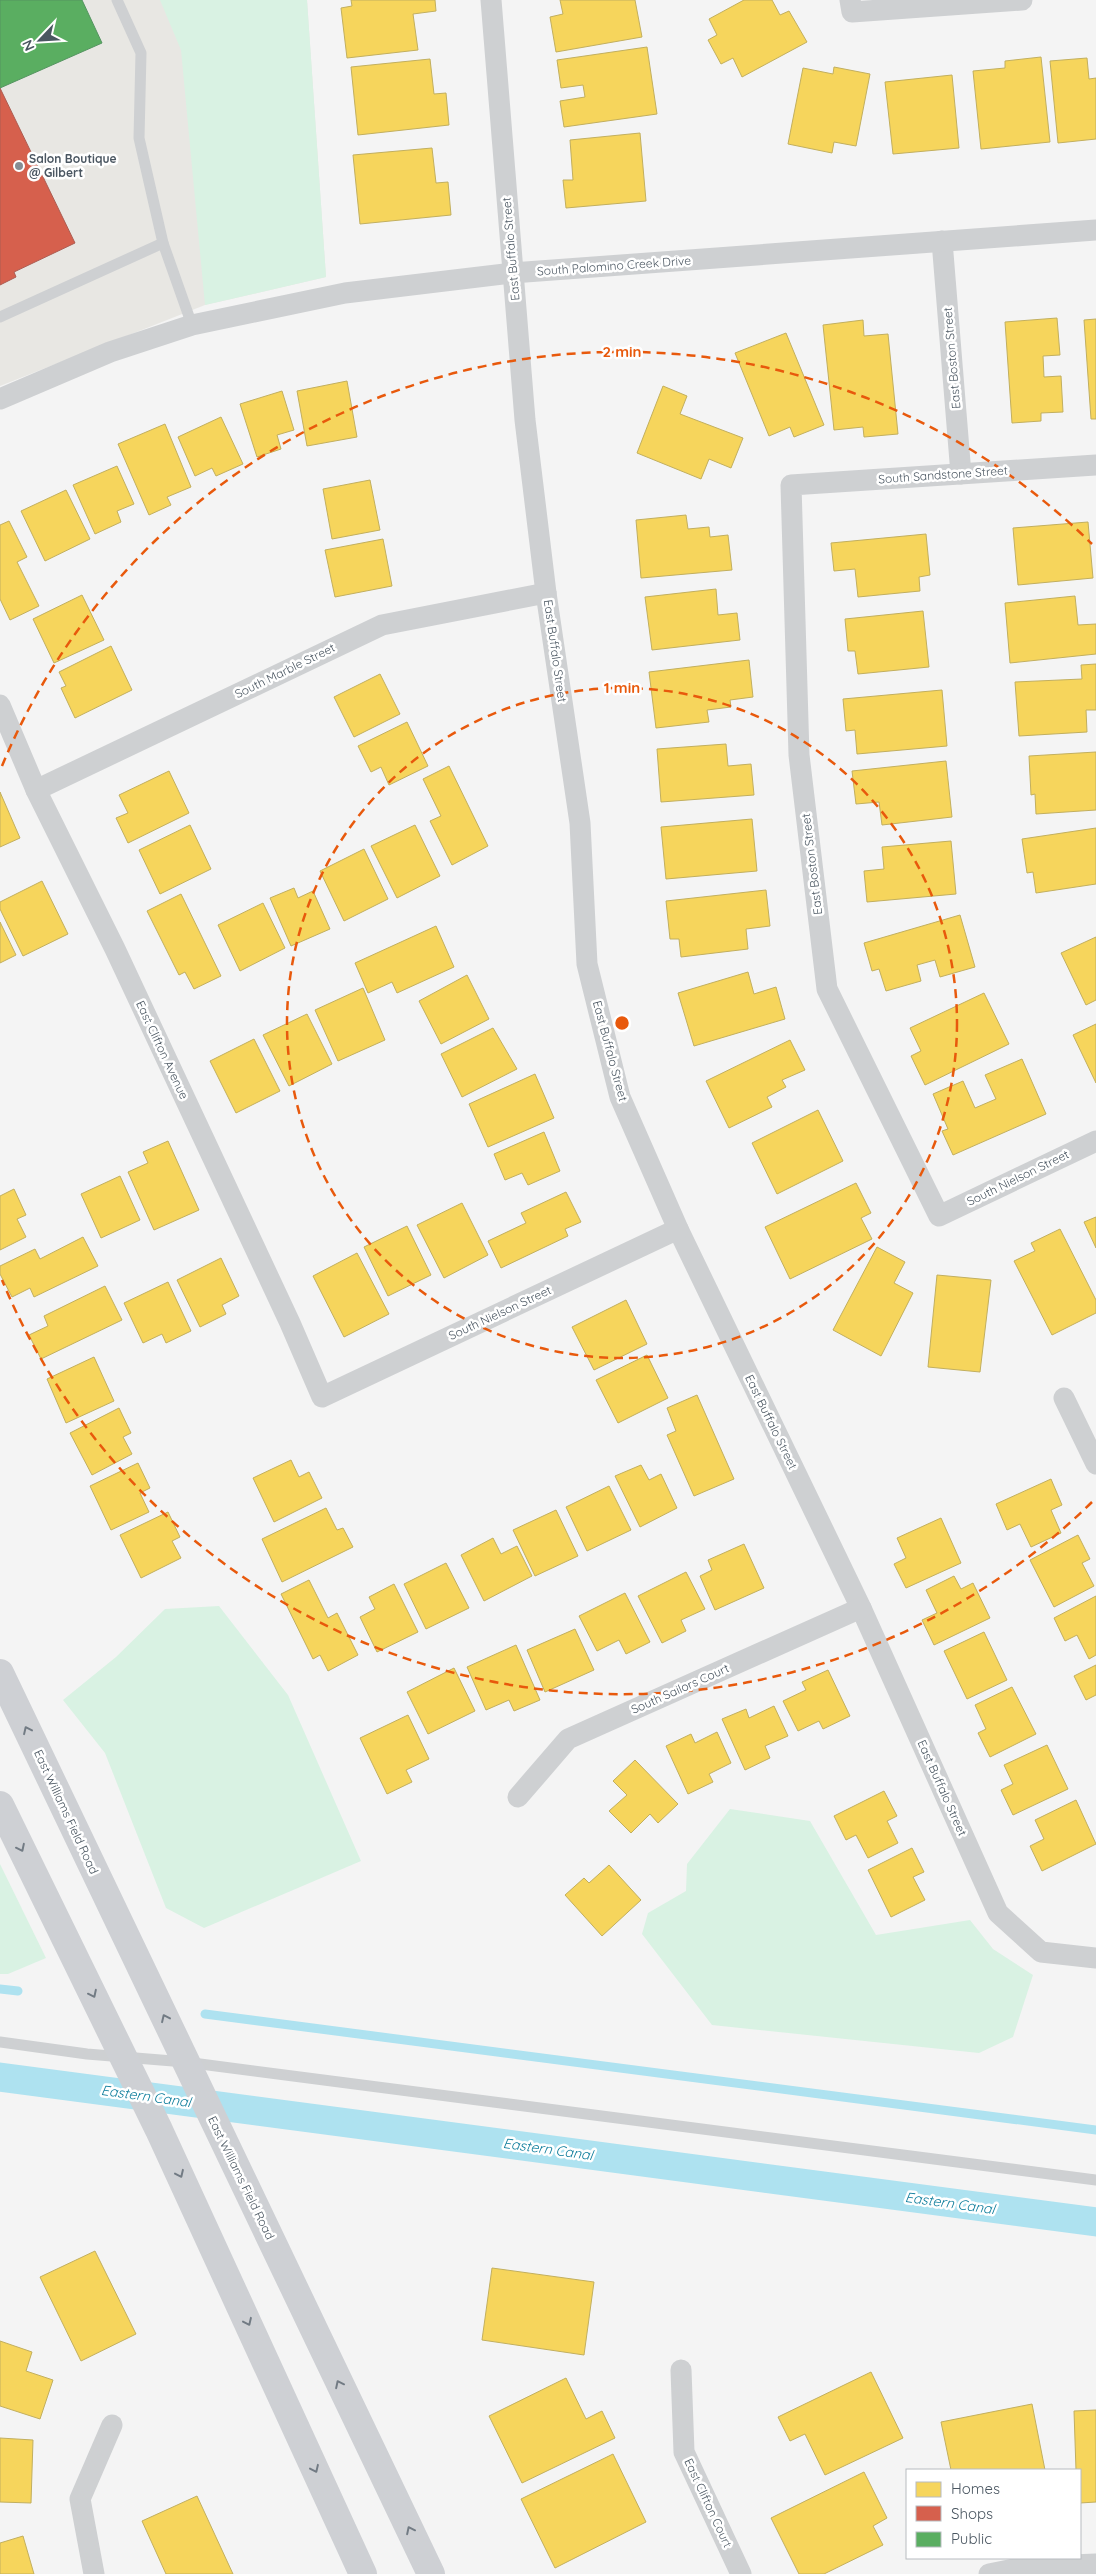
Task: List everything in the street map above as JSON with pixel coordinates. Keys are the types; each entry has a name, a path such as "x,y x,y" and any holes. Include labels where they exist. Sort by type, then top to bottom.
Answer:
{"main road":[{"name":"East Williams Field Road","path":"0,1673 431,2574"},
{"path":"0,1805 159,2130 363,2574"}],"street":[{"name":"East Buffalo Street","path":"491,0 525,420 546,593 580,823 587,964 620,1097 678,1229 861,1608 998,1913 1041,1952 1096,1958"},
{"path":"851,6 1022,0"},
{"name":"South Palomino Creek Drive","path":"0,399 110,352 192,325 346,293 512,273 1096,230"},
{"name":"East Boston Street","path":"942,241 961,474"},
{"name":"South Sandstone Street","path":"791,485 1096,465"},
{"name":"East Boston Street","path":"791,485 799,755 827,989 939,1216"},
{"name":"South Marble Street","path":"36,790 382,625 546,593"},
{"name":"East Clifton Avenue","path":"0,705 36,790 115,949 290,1323 322,1397"},
{"name":"South Nielson Street","path":"939,1216 1096,1141"},
{"name":"South Nielson Street","path":"322,1397 678,1229"},
{"path":"1064,1398 1096,1464"},
{"name":"South Sailors Court","path":"518,1797 568,1739 861,1608"},
{"name":"East Clifton Court","path":"681,2370 684,2452 742,2574"},
{"path":"94,2574 80,2499 112,2425"},
{"path":"989,2574 1024,2567 1096,2564"}],"lane":[{"path":"117,0 141,53 138,138 163,243 192,325"},
{"path":"0,317 163,243"},
{"path":"0,2042 124,2058 186,2062 1096,2180"}],"shaded area":[{"path":"0,0 307,0 326,277 205,305 0,386"}],"green space":[{"path":"160,0 307,0 326,277 205,305 181,50"},
{"path":"219,1606 288,1695 361,1861 204,1928 166,1908 105,1753 63,1700 116,1657 165,1609"},
{"path":"730,1809 810,1821 876,1935 970,1920 993,1949 1033,1975 1013,2037 979,2053 712,2025 642,1934 648,1913 686,1891 687,1864"},
{"path":"0,1864 46,1958 8,1974 0,1974"}],"building: Homes":[{"path":"351,0 435,0 436,11 413,14 418,50 347,58 341,8 352,6"},
{"path":"560,0 635,0 642,37 556,52 550,17 563,14"},
{"path":"744,0 772,0 780,15 789,11 807,42 742,77 733,58 721,64 708,40 717,35 709,19"},
{"path":"647,47 657,114 564,127 560,101 585,97 583,85 561,88 557,60"},
{"path":"1041,57 1050,142 981,149 973,71 1005,68 1005,61"},
{"path":"1087,58 1089,79 1096,78 1096,139 1058,143 1050,61"},
{"path":"430,59 434,94 446,93 449,125 358,135 351,67"},
{"path":"834,67 870,74 856,146 834,142 832,153 788,144 803,68 833,74"},
{"path":"952,75 959,148 893,154 885,82"},
{"path":"640,133 646,201 566,208 563,180 573,180 570,140"},
{"path":"432,148 436,183 448,182 451,215 360,224 353,155"},
{"path":"1057,318 1060,355 1043,356 1044,377 1061,376 1063,412 1041,413 1041,421 1012,423 1005,322"},
{"path":"1096,319 1096,419 1091,419 1084,320"},
{"path":"863,320 864,336 888,334 898,434 864,437 863,427 834,430 823,325"},
{"path":"786,333 824,425 794,437 790,427 769,436 735,353"},
{"path":"347,381 357,437 307,446 297,391"},
{"path":"663,386 687,396 680,414 743,438 731,468 709,459 701,479 637,453"},
{"path":"282,391 294,430 277,435 281,449 257,457 240,404"},
{"path":"221,417 243,464 216,476 212,468 195,476 178,437"},
{"path":"165,424 191,487 167,497 171,505 149,515 118,444"},
{"path":"117,466 134,504 117,511 121,522 95,534 73,485"},
{"path":"370,480 380,530 332,539 323,489"},
{"path":"66,490 90,539 45,561 21,511"},
{"path":"686,515 688,529 709,527 710,537 728,535 732,570 641,578 636,520"},
{"path":"9,521 27,557 17,562 39,606 10,620 0,599 0,525"},
{"path":"1088,522 1093,578 1018,585 1013,528"},
{"path":"926,534 930,575 919,577 920,591 858,597 855,569 834,571 831,543"},
{"path":"383,539 392,586 335,597 325,550"},
{"path":"716,589 718,615 737,613 740,640 652,650 645,597"},
{"path":"82,595 104,640 54,663 33,619"},
{"path":"1075,596 1078,625 1096,624 1096,654 1010,663 1005,603"},
{"path":"923,611 929,667 858,674 855,651 848,651 845,619"},
{"path":"111,646 132,690 75,718 61,688 66,686 59,672"},
{"path":"749,660 753,697 730,700 731,707 707,710 709,722 656,728 649,672"},
{"path":"1096,664 1096,710 1086,710 1087,732 1019,736 1015,682 1082,679 1081,665"},
{"path":"380,674 400,714 354,737 334,697"},
{"path":"942,690 947,746 857,754 855,730 846,731 843,699"},
{"path":"407,722 428,766 389,785 381,767 371,772 358,746"},
{"path":"726,744 728,766 751,764 754,795 661,802 657,749"},
{"path":"1096,752 1096,810 1036,814 1035,794 1031,795 1029,756"},
{"path":"946,761 952,817 882,825 879,802 856,804 852,771"},
{"path":"449,766 488,846 452,865 430,821 441,816 423,779"},
{"path":"169,771 189,813 128,843 116,818 128,813 119,795"},
{"path":"0,792 20,838 0,847"},
{"path":"752,819 757,871 666,879 661,827"},
{"path":"190,825 211,869 160,894 139,850"},
{"path":"415,825 440,876 397,898 371,846"},
{"path":"1096,828 1096,884 1036,893 1033,872 1027,873 1022,839"},
{"path":"951,841 956,894 867,902 864,871 884,869 882,847"},
{"path":"364,849 388,899 344,921 320,871"},
{"path":"42,881 68,934 23,956 0,909 0,902"},
{"path":"294,888 298,898 313,891 330,929 291,946 270,898"},
{"path":"766,890 770,926 746,929 748,949 681,957 679,939 670,939 666,901"},
{"path":"181,894 221,976 194,989 185,972 179,975 147,911"},
{"path":"263,903 285,948 240,971 218,925"},
{"path":"960,915 975,967 940,977 935,960 917,965 921,981 886,991 879,969 872,971 864,943"},
{"path":"0,922 16,955 0,963"},
{"path":"436,926 454,967 397,993 392,982 368,993 355,963"},
{"path":"1096,937 1096,1000 1086,1005 1061,953"},
{"path":"748,972 754,994 776,987 785,1019 694,1046 678,993"},
{"path":"467,975 489,1019 441,1044 419,1001"},
{"path":"363,988 385,1040 338,1061 315,1010"},
{"path":"984,993 1009,1044 925,1085 911,1056 921,1051 910,1028"},
{"path":"307,1014 332,1064 289,1086 263,1035"},
{"path":"1096,1024 1096,1083 1073,1035"},
{"path":"493,1028 517,1069 462,1097 441,1054"},
{"path":"254,1039 280,1091 236,1113 210,1061"},
{"path":"790,1040 805,1070 782,1080 786,1087 767,1097 772,1107 729,1128 706,1081"},
{"path":"1022,1059 1046,1114 953,1155 942,1131 948,1129 933,1094 963,1081 975,1108 996,1099 985,1075"},
{"path":"535,1074 554,1118 488,1147 469,1104"},
{"path":"818,1110 843,1161 777,1194 752,1143"},
{"path":"544,1132 560,1171 528,1185 522,1173 505,1180 494,1154"},
{"path":"168,1141 199,1210 154,1230 128,1172 148,1163 143,1152"},
{"path":"120,1176 140,1220 101,1238 81,1194"},
{"path":"856,1183 871,1213 861,1218 872,1239 790,1279 765,1227"},
{"path":"14,1189 26,1215 17,1219 26,1237 0,1250 0,1196"},
{"path":"566,1192 581,1222 565,1229 568,1236 501,1268 488,1241 526,1223 521,1213"},
{"path":"462,1203 488,1255 444,1278 417,1225"},
{"path":"1096,1217 1096,1248 1084,1222"},
{"path":"407,1226 431,1275 388,1296 364,1247"},
{"path":"1060,1229 1096,1300 1096,1313 1052,1335 1014,1261 1035,1251 1031,1243"},
{"path":"83,1237 98,1266 34,1297 30,1288 12,1297 0,1274 0,1266 35,1249 40,1259"},
{"path":"877,1247 905,1262 894,1283 913,1293 881,1356 833,1330"},
{"path":"357,1253 389,1314 344,1337 313,1276"},
{"path":"221,1258 239,1296 222,1305 226,1314 200,1327 177,1280"},
{"path":"937,1275 991,1280 980,1372 928,1367"},
{"path":"168,1282 191,1331 166,1343 162,1334 143,1343 124,1303"},
{"path":"105,1286 122,1320 41,1359 29,1335 48,1326 44,1316"},
{"path":"626,1300 647,1344 594,1370 572,1327"},
{"path":"647,1355 668,1398 618,1423 596,1380"},
{"path":"94,1357 114,1401 66,1423 47,1379"},
{"path":"697,1395 734,1479 694,1496 667,1435 676,1431 667,1408"},
{"path":"119,1408 131,1433 123,1437 132,1454 92,1475 70,1433"},
{"path":"291,1460 299,1477 309,1472 322,1498 274,1522 253,1478"},
{"path":"138,1463 150,1488 140,1493 149,1512 111,1530 90,1486"},
{"path":"641,1465 649,1480 661,1474 677,1508 640,1527 615,1476"},
{"path":"1051,1479 1062,1505 1051,1510 1061,1533 1031,1547 1020,1524 1007,1530 996,1504"},
{"path":"609,1486 631,1530 587,1551 566,1507"},
{"path":"326,1508 337,1530 343,1528 353,1547 282,1582 262,1539"},
{"path":"556,1510 578,1556 535,1576 513,1530"},
{"path":"168,1512 180,1537 172,1541 181,1558 141,1578 120,1535"},
{"path":"941,1518 961,1563 906,1588 894,1564 906,1558 897,1538"},
{"path":"1078,1535 1090,1559 1082,1563 1094,1586 1054,1607 1030,1560"},
{"path":"493,1538 501,1554 517,1546 532,1576 484,1601 461,1555"},
{"path":"744,1544 764,1588 715,1610 700,1576 712,1570 708,1560"},
{"path":"446,1563 469,1608 426,1629 404,1584"},
{"path":"686,1572 705,1609 681,1620 686,1631 662,1643 638,1596"},
{"path":"954,1576 961,1589 973,1583 990,1618 934,1645 922,1620 937,1613 926,1590"},
{"path":"309,1580 328,1618 337,1613 358,1655 328,1671 320,1655 313,1659 281,1594"},
{"path":"394,1584 418,1632 377,1652 360,1617 375,1609 369,1597"},
{"path":"625,1593 650,1642 626,1654 619,1640 597,1651 579,1616"},
{"path":"1096,1596 1096,1655 1089,1659 1077,1635 1065,1641 1054,1618"},
{"path":"575,1629 594,1670 545,1692 527,1650"},
{"path":"984,1632 1007,1680 967,1699 944,1651"},
{"path":"516,1645 540,1700 514,1711 509,1700 486,1710 467,1667"},
{"path":"1096,1665 1096,1695 1086,1700 1074,1676"},
{"path":"454,1668 475,1711 428,1734 407,1692"},
{"path":"828,1670 850,1716 823,1729 819,1721 798,1731 783,1701 806,1690 802,1682"},
{"path":"1012,1687 1036,1734 990,1757 978,1733 986,1729 975,1705"},
{"path":"774,1706 788,1736 765,1746 770,1758 745,1770 722,1719 746,1709 749,1718"},
{"path":"408,1715 429,1759 406,1770 412,1782 387,1794 360,1738"},
{"path":"717,1732 731,1763 709,1774 713,1782 688,1794 666,1746 691,1734 695,1743"},
{"path":"1047,1745 1068,1789 1013,1815 1001,1790 1013,1784 1004,1765"},
{"path":"635,1760 678,1804 658,1823 650,1814 631,1833 609,1811 627,1795 613,1781"},
{"path":"884,1791 897,1816 887,1821 898,1843 868,1858 856,1835 846,1840 834,1816"},
{"path":"1076,1800 1096,1844 1042,1871 1030,1846 1044,1839 1035,1820"},
{"path":"912,1848 924,1872 913,1877 925,1900 891,1917 868,1870"},
{"path":"609,1865 641,1900 602,1936 565,1895 584,1878 589,1883"},
{"path":"95,2251 136,2334 81,2361 40,2277"},
{"path":"492,2268 594,2282 584,2355 482,2340"},
{"path":"0,2341 32,2352 26,2371 53,2380 40,2419 0,2406"},
{"path":"871,2372 903,2438 825,2475 805,2434 790,2441 778,2417"},
{"path":"566,2378 586,2419 602,2411 615,2438 522,2483 489,2416"},
{"path":"1032,2404 1045,2469 951,2469 941,2422"},
{"path":"1096,2410 1096,2502 1081,2503 1081,2469 1076,2469 1074,2411"},
{"path":"0,2438 33,2440 31,2503 0,2502"},
{"path":"613,2454 646,2522 555,2568 521,2499"},
{"path":"864,2472 887,2518 873,2526 883,2545 824,2574 799,2574 771,2518"},
{"path":"197,2496 233,2574 166,2574 142,2521"},
{"path":"23,2536 34,2574 0,2574 0,2543"}],"building: Shops":[{"name":"Salon Boutique @ Gilbert","path":"0,88 75,243 14,272 16,277 0,285"}],"building: Public":[{"path":"0,0 82,0 102,43 0,88"}],"waterway":[{"path":"0,1989 18,1991"},
{"path":"205,2014 1096,2130"},
{"name":"Eastern Canal","path":"0,2077 1096,2222"}],"place":[{"name":"Salon Boutique @ Gilbert","path":"19,166"}]}
